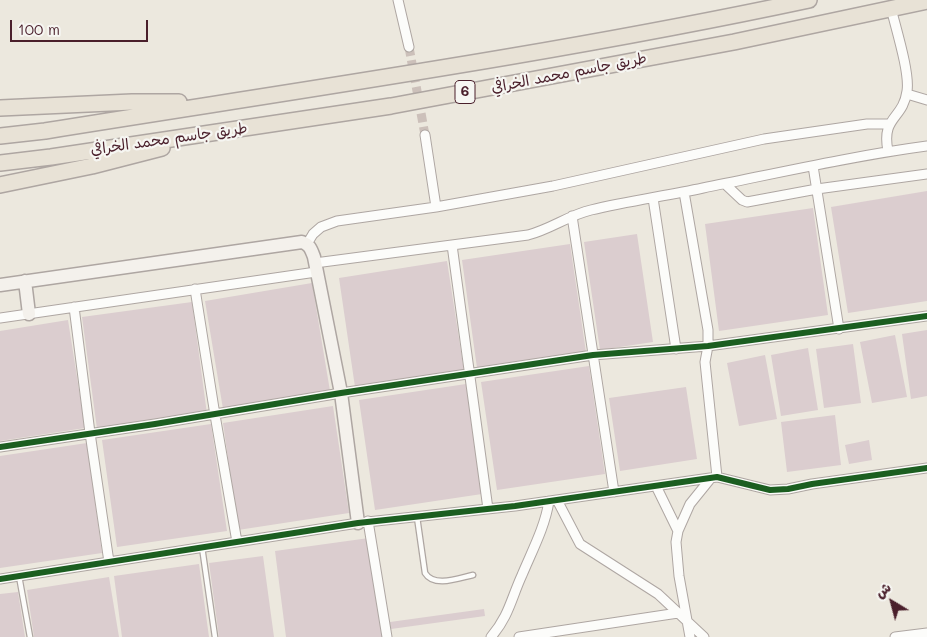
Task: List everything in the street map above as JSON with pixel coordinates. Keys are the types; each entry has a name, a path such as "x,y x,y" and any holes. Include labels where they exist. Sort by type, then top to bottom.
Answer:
{"highway":[{"name":"طريق جاسم محمد الخرافي","path":"0,136 45,131 556,48 735,16 809,0"},
{"name":"طريق جاسم محمد الخرافي","path":"0,162 201,135 391,106 734,42 927,1"},
{"path":"0,108 132,102 223,102"},
{"path":"0,184 114,161 201,135"}],"street":[{"path":"398,0 409,48"},
{"path":"888,151 886,138 889,124 901,108 907,94 907,78 891,8"},
{"path":"907,94 927,100"},
{"path":"307,244 317,230 332,223 436,207 611,174 764,139 867,124 889,124"},
{"path":"425,136 436,207"},
{"path":"0,318 196,289 316,267 537,233 572,216 592,209 888,151 927,146"},
{"path":"813,166 840,329"},
{"path":"725,184 742,200 747,202 817,189 927,174"},
{"path":"684,192 708,330 705,362 714,478 690,504 678,532 677,555 690,637"},
{"path":"653,198 676,349"},
{"path":"572,216 614,492"},
{"path":"0,285 302,242 307,244 310,247 316,267 341,393 363,522 387,637"},
{"path":"452,245 488,509"},
{"path":"25,282 29,314"},
{"path":"196,289 214,414 237,542"},
{"path":"74,307 90,433 110,562"},
{"path":"0,447 593,355 708,346 927,316"},
{"path":"0,579 363,522 553,501 714,478 770,490 788,489 927,468"},
{"path":"656,486 678,532"},
{"path":"553,501 580,544 658,594 704,637"},
{"path":"491,637 509,611 553,501"},
{"path":"519,637 678,613"},
{"path":"895,637 927,633"}],"lane":[{"path":"417,516 425,570 429,578 438,581 473,575"},
{"path":"202,547 215,637"},
{"path":"19,576 30,637"}],"building":[{"path":"927,191 927,301 848,313 831,207"},
{"path":"813,208 828,315 719,331 705,224"},
{"path":"637,234 653,342 600,350 584,242"},
{"path":"570,244 586,352 477,368 462,260"},
{"path":"447,261 464,371 355,387 339,278"},
{"path":"312,283 330,391 223,409 205,301"},
{"path":"192,302 207,414 97,429 82,317"},
{"path":"68,320 85,428 0,441 0,331"},
{"path":"927,330 927,396 911,399 902,334"},
{"path":"895,335 907,397 872,403 860,342"},
{"path":"853,344 861,403 824,408 816,349"},
{"path":"808,348 818,410 781,416 771,355"},
{"path":"765,355 777,419 739,426 727,363"},
{"path":"589,366 605,474 497,490 481,382"},
{"path":"466,384 482,494 375,510 359,400"},
{"path":"686,387 697,459 620,471 609,398"},
{"path":"333,406 349,513 238,530 223,423"},
{"path":"835,415 841,465 787,472 781,422"},
{"path":"211,424 227,531 117,547 102,440"},
{"path":"869,440 872,460 849,464 845,445"},
{"path":"87,443 102,553 0,568 0,456"},
{"path":"369,538 384,637 286,637 275,551"},
{"path":"263,556 274,637 219,637 209,563"},
{"path":"199,564 209,637 122,637 114,576"},
{"path":"109,577 119,637 34,637 27,590"},
{"path":"18,592 25,637 0,637 0,594"},
{"path":"484,609 485,616 391,629 390,622"}],"tunnel":[{"path":"409,47 425,135"}],"cycle path":[{"path":"0,447 593,355 708,346 927,316"},
{"path":"0,579 358,523 515,506 717,477 770,490 788,489 927,468"}]}
